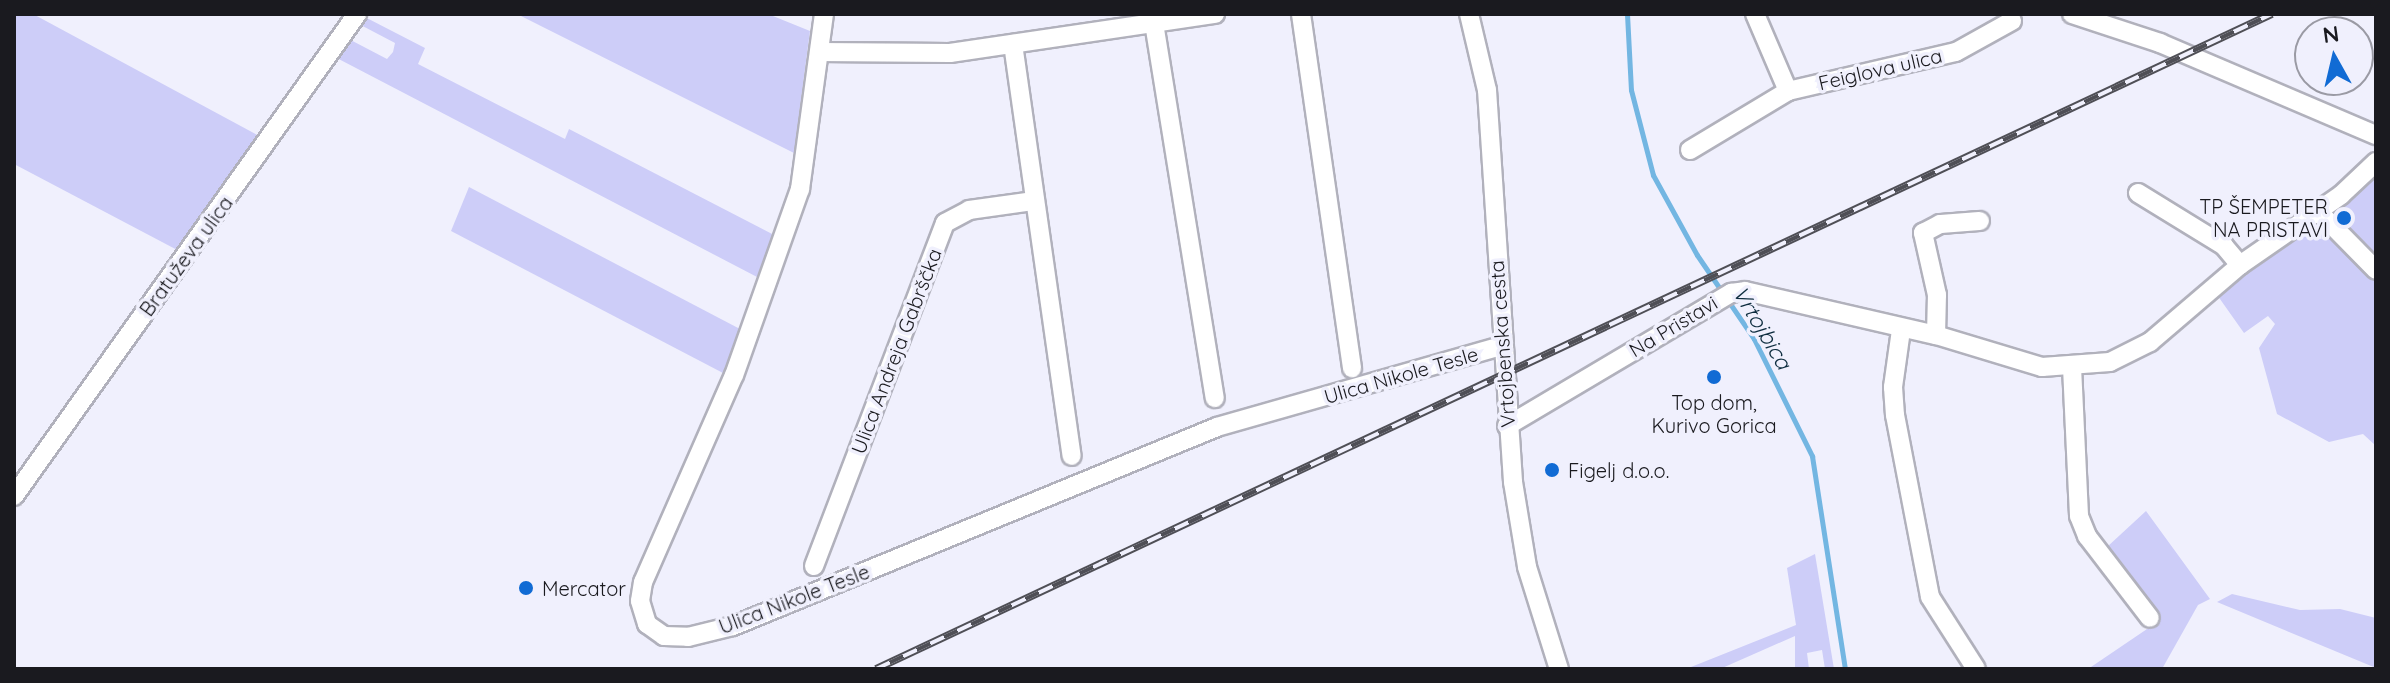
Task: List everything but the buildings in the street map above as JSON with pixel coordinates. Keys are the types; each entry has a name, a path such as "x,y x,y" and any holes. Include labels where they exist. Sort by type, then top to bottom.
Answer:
{"street":[{"name":"Bratuževa ulica","path":"14,496 357,14"},
{"name":"Ulica Nikole Tesle","path":"824,14 802,180 770,284 643,582 640,601 647,624 664,636 688,637 733,626 1217,427 1502,346"},
{"path":"819,52 900,56 1013,44 1215,14"},
{"path":"1301,14 1352,368"},
{"name":"Vrtojbenska cesta","path":"1469,14 1487,90 1507,426 1527,567 1559,669"},
{"path":"1755,14 1788,91"},
{"path":"2072,14 2097,16 2376,135"},
{"name":"Feiglova ulica","path":"1690,150 1788,91 1956,52 2012,21"},
{"path":"1154,23 1215,398"},
{"path":"1013,44 1072,456"},
{"name":"Na Pristavi","path":"1507,426 1710,302 1745,291 1901,330 1936,335 2042,367 2094,367 2130,355 2240,265 2319,212 2376,162"},
{"path":"2138,193 2224,246 2240,265"},
{"name":"Ulica Andreja Gabrščka","path":"814,566 945,223 969,210 1034,201"},
{"path":"2319,212 2376,270"},
{"path":"1936,335 1937,295 1923,233 1940,224 1980,221"},
{"path":"1901,330 1893,387 1895,415 1930,597 1976,669"},
{"path":"2072,367 2079,516 2087,536 2150,618"}],"shaded area":[{"path":"14,14 33,14 261,137 181,252 14,164"},
{"path":"359,14 425,48 418,64 565,139 569,129 776,236 759,278 331,55 343,36 387,59 393,52 395,43 355,22"},
{"path":"517,14 768,14 810,31 794,153"},
{"path":"2376,172 2376,446 2363,434 2329,442 2277,414 2259,348 2275,324 2268,316 2244,333 2215,292 2316,218 2357,265 2365,263 2340,231 2354,222 2346,209 2333,218 2331,212"},
{"path":"469,187 740,329 723,373 451,231"},
{"path":"2146,511 2210,599 2198,605 2162,669 2088,669 2150,627 2107,547"},
{"path":"1815,554 1834,669 1825,669 1822,650 1807,653 1809,669 1795,669 1795,636 1720,669 1686,669 1796,625 1787,568"},
{"path":"2232,594 2300,610 2340,609 2376,618 2376,668 2217,602"}],"waterway":[{"name":"Vrtojbica","path":"1627,14 1631,90 1653,175 1697,255 1754,339 1812,456 1845,669"}],"railway":[{"path":"876,669 2272,14"}],"place":[{"name":"TP ŠEMPETER NA PRISTAVI","path":"2344,218"},
{"name":"Top dom, Kurivo Gorica","path":"1714,377"},
{"name":"Figelj d.o.o.","path":"1552,470"},
{"name":"Mercator","path":"526,588"}]}
